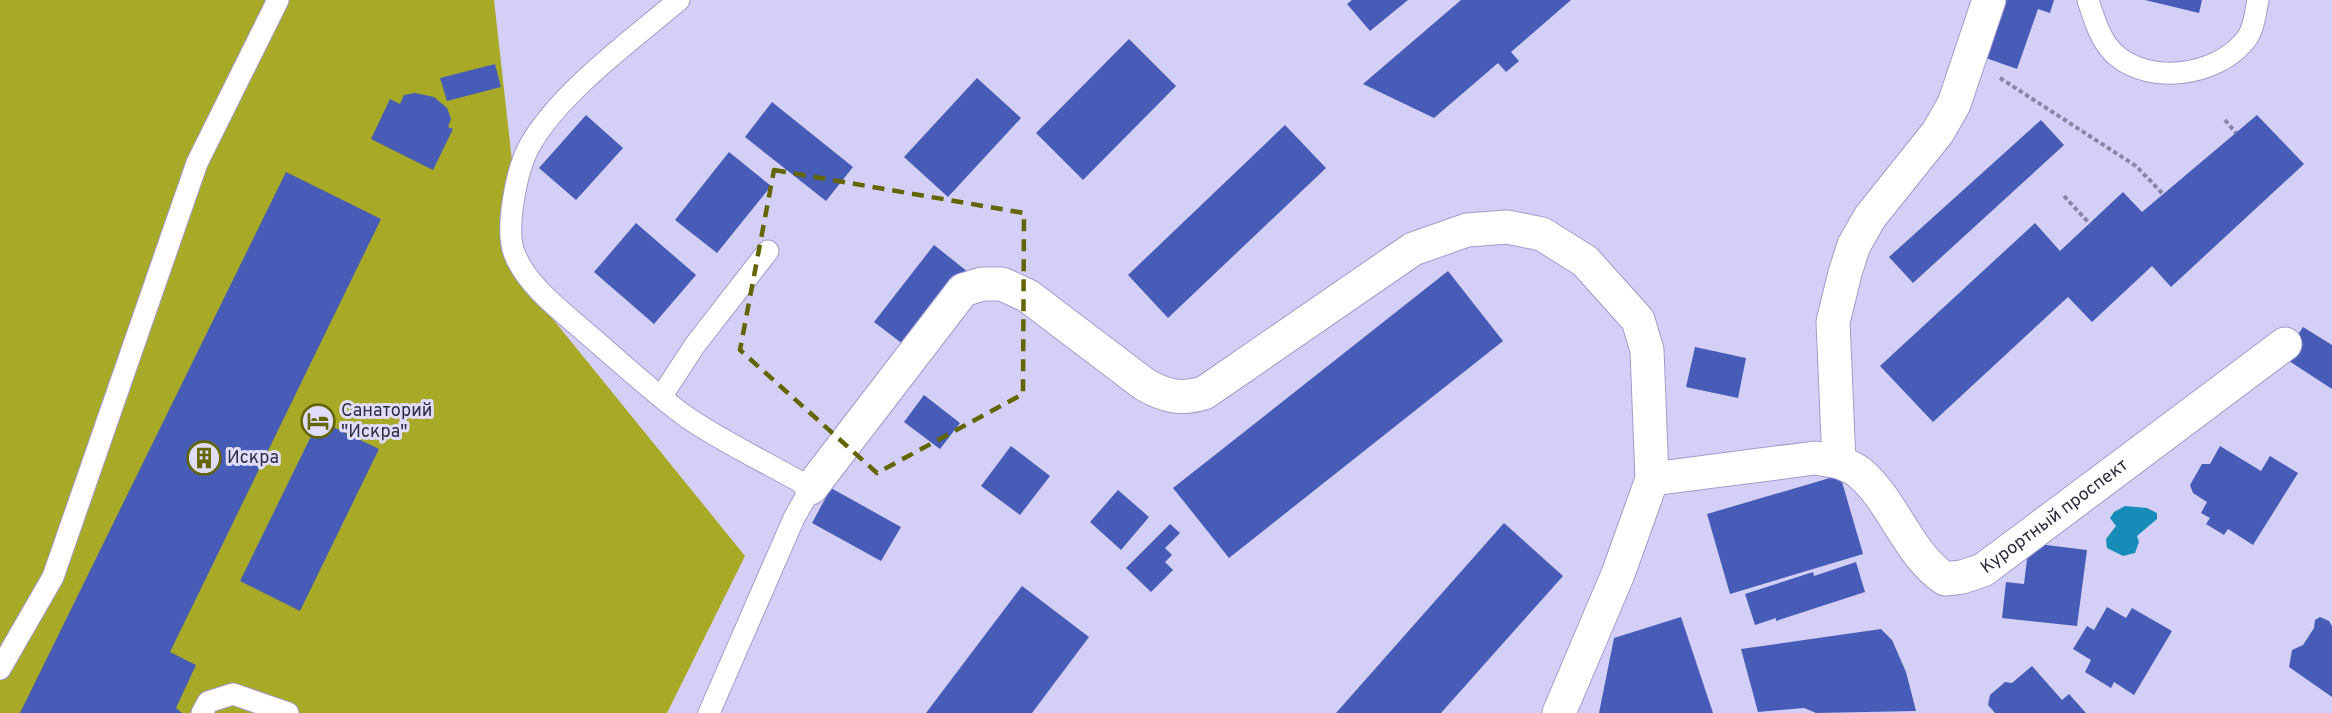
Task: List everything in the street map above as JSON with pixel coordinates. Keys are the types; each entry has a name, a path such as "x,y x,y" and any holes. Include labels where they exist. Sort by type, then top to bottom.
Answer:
{"street":[{"path":"1839,462 1833,322 1854,245 1870,217 1938,132 1954,104 1989,0"},
{"path":"811,488 963,290 982,284 1002,284 1028,296 1144,384 1159,393 1189,398 1204,393 1413,249 1467,230 1507,227 1542,234 1585,261 1638,320 1647,350 1652,480 1618,574 1559,713"},
{"name":"Курортный проспект","path":"1652,480 1815,458 1839,462 1859,472 1874,489 1931,569 1945,579 1962,577 1983,570 2285,344"}],"lane":[{"path":"0,669 52,577 197,163 278,0"},
{"path":"679,0 577,88 543,126 529,146 519,176 510,236 513,252 522,270 565,315 661,397 687,417 811,488 794,518 709,713"},
{"path":"2088,0 2098,30 2116,56 2136,68 2168,72 2199,71 2227,56 2244,42 2253,26 2258,0"},
{"path":"661,397 695,345 768,251"},
{"path":"202,713 208,702 233,693 288,713"}],"path":[{"path":"1998,77 2136,166 2163,194"},
{"path":"2225,120 2236,133"},
{"path":"2064,196 2090,224"}],"highlighted area":[{"path":"774,170 1024,213 1023,394 877,473 740,350"}],"shaded area":[{"name":"Санаторий \"Искра\"","path":"0,0 494,0 526,286 745,556 667,713 0,713"}],"water":[{"path":"2125,506 2147,508 2157,513 2157,519 2137,536 2139,542 2135,553 2123,556 2107,548 2106,539 2116,526 2110,518 2114,512"}],"building":[{"path":"1352,0 1408,0 1370,31 1347,4"},
{"path":"1461,0 1571,0 1511,52 1519,61 1506,72 1498,63 1434,118 1363,84"},
{"path":"2002,0 2054,0 2050,13 2038,9 2017,69 1983,57"},
{"path":"2145,0 2202,0 2199,13"},
{"path":"1129,39 1176,86 1083,180 1036,133"},
{"path":"495,64 501,87 447,101 440,78"},
{"path":"977,78 1021,118 948,197 904,157"},
{"path":"415,93 434,97 447,108 451,119 448,127 453,129 433,170 371,139 390,99 400,104 404,95"},
{"path":"772,102 853,167 826,201 745,137"},
{"path":"586,115 623,148 576,200 539,168"},
{"path":"2257,115 2304,164 2171,287 2152,266 2092,322 2068,297 1933,422 1880,366 2035,223 2060,251 2123,192 2142,212"},
{"path":"2041,120 2064,145 1913,283 1889,257"},
{"path":"1285,125 1326,168 1168,318 1128,275"},
{"path":"729,152 771,186 717,253 675,220"},
{"name":"Искра","path":"286,172 381,219 170,652 196,665 176,708 182,713 20,713"},
{"path":"636,223 696,275 654,324 594,272"},
{"path":"934,245 968,272 908,348 874,322"},
{"path":"1448,271 1503,341 1229,558 1173,488"},
{"path":"2303,327 2332,345 2332,389 2283,357"},
{"path":"1695,347 1746,358 1738,398 1686,387"},
{"path":"924,395 960,423 940,449 904,422"},
{"path":"319,420 379,449 300,611 240,581"},
{"path":"1011,446 1050,476 1020,515 981,486"},
{"path":"2220,446 2261,471 2270,456 2298,473 2253,545 2228,529 2224,535 2206,524 2210,518 2201,513 2207,502 2193,493 2190,485 2202,464 2210,464"},
{"path":"1840,475 1863,554 1730,594 1707,514"},
{"path":"831,488 901,527 881,561 812,523"},
{"path":"1118,490 1149,517 1121,550 1090,522"},
{"path":"1504,523 1563,576 1441,713 1336,713"},
{"path":"1170,524 1180,533 1165,548 1172,555 1165,562 1173,570 1151,592 1126,568"},
{"path":"2029,543 2087,550 2077,626 2002,618 2006,582 2024,584"},
{"path":"1856,562 1865,592 1776,621 1776,618 1755,625 1745,594 1813,572 1814,576"},
{"path":"1022,586 1089,637 1032,713 926,713"},
{"path":"2107,607 2126,618 2132,608 2172,631 2134,695 2114,682 2111,688 2085,672 2091,660 2073,649 2087,626 2094,630"},
{"path":"1681,617 1713,713 1599,713 1614,638"},
{"path":"2320,617 2329,621 2332,626 2332,697 2289,667 2292,650 2303,645 2314,628 2315,620"},
{"path":"1881,629 1892,640 1906,672 1916,711 1816,713 1804,708 1758,712 1741,649"},
{"path":"2032,666 2062,700 2069,694 2086,713 1995,713 1988,705 1990,695 2005,682 2012,683"}],"place":[{"name":"Санаторий \"Искра\"","path":"318,421"},
{"name":"Искра","path":"204,458"}]}
